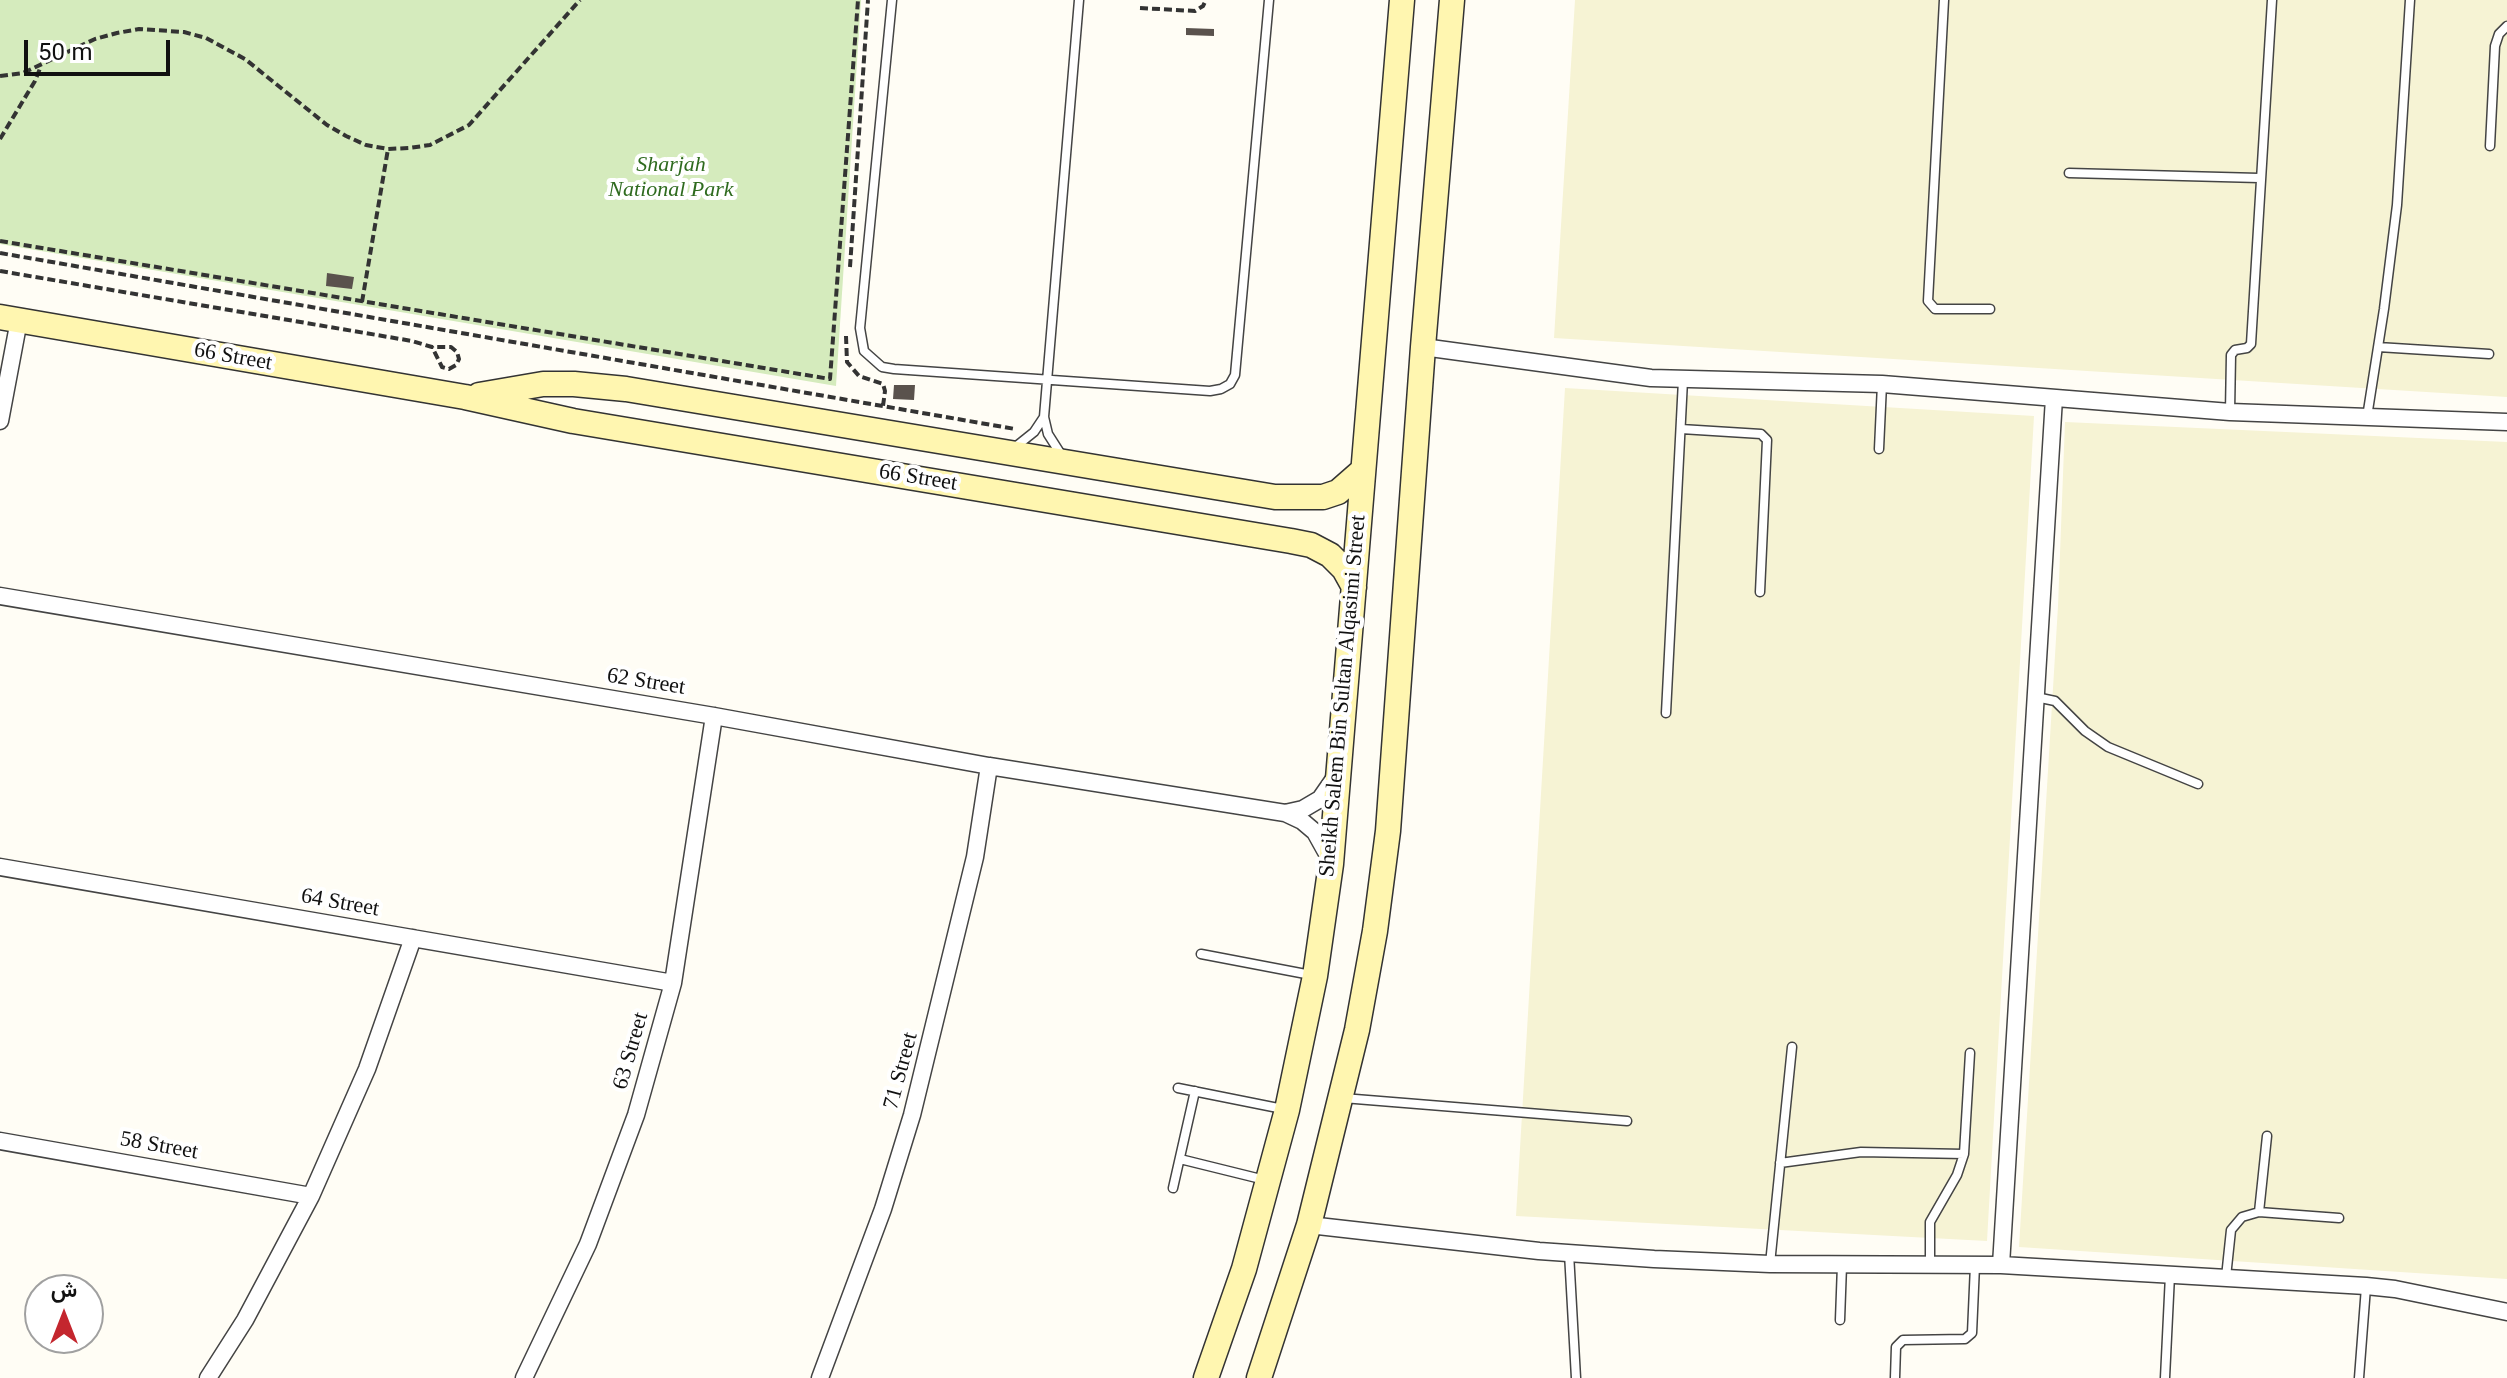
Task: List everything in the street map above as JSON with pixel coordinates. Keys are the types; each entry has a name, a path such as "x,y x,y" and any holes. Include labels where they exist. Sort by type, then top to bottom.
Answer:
{"street":[{"name":"Sheikh Salem Bin Sultan Alqasimi Street","path":"1206,1378 1270,1182 1315,976 1331,864 1402,0"},
{"path":"1259,1378 1309,1225 1342,1098 1372,945 1388,831 1452,0"},
{"name":"66 Street","path":"9,319 465,397 573,421 1311,545 1330,555 1344,569 1354,587"},
{"path":"0,421 9,319"},
{"path":"1423,347 1620,375 1683,380 1882,384 2230,412 2507,422"},
{"name":"66 Street","path":"465,397 543,384 626,389 1275,497 1323,497 1338,492 1362,471"},
{"path":"573,421 558,411 551,401 555,389 574,384"},
{"path":"2001,1265 2054,398"},
{"path":"1229,529 1267,531 1282,525 1285,509 1275,497"},
{"name":"62 Street","path":"0,596 714,716 989,766 1285,813 1315,832 1331,864"},
{"name":"63 Street","path":"524,1378 588,1244 636,1115 673,983 714,716"},
{"name":"71 Street","path":"820,1378 883,1209 912,1115 975,857 989,766"},
{"path":"1285,813 1303,809 1320,799 1332,785 1340,768"},
{"name":"64 Street","path":"0,867 673,983"},
{"path":"208,1378 245,1320 311,1196 367,1069 413,938"},
{"name":"58 Street","path":"0,1141 311,1196"},
{"path":"1309,1225 1424,1240 1569,1253 1770,1264 2001,1265 2366,1286 2507,1312"}],"lane":[{"path":"892,0 860,328 864,351 882,367 894,369 1210,391 1230,384 1235,375 1269,0"},
{"path":"1067,463 1048,434 1044,417 1079,0"},
{"path":"1944,0 1928,301 1935,309 1990,309"},
{"path":"2230,412 2231,355 2235,350 2251,344 2272,0"},
{"path":"2367,419 2399,192 2410,0"},
{"path":"2490,146 2496,40 2507,26"},
{"path":"2069,173 2259,178"},
{"path":"2378,347 2489,354"},
{"path":"1666,713 1683,380"},
{"path":"1879,449 1882,384"},
{"path":"1008,453 1034,432 1044,417"},
{"path":"1681,429 1761,434 1767,440 1760,592"},
{"path":"2035,697 2049,698 2061,705 2085,731 2108,747 2198,784"},
{"path":"1201,954 1315,976"},
{"path":"1770,1264 1792,1047"},
{"path":"1930,1265 1930,1222 1957,1175 1964,1154 1970,1053"},
{"path":"1178,1088 1287,1110"},
{"path":"1173,1188 1195,1091"},
{"path":"1342,1098 1627,1121"},
{"path":"2259,1212 2267,1136"},
{"path":"1780,1163 1861,1152 1964,1154"},
{"path":"1180,1159 1270,1182"},
{"path":"2226,1278 2231,1230 2242,1217 2259,1212 2339,1218"},
{"path":"1569,1253 1576,1378"},
{"path":"1840,1320 1842,1265"},
{"path":"1895,1378 1896,1347 1903,1340 1965,1339 1972,1333 1975,1265"},
{"path":"2165,1378 2170,1275"},
{"path":"2359,1378 2366,1286"}],"path":[{"path":"0,76 23,73 95,39 117,33 161,29 184,32 206,38 245,59 327,125 346,136 366,145 388,149 430,145 450,137 484,111 580,0"},
{"path":"0,241 830,379 858,0"},
{"path":"1140,8 1195,11 1206,0"},
{"path":"0,139 41,66"},
{"path":"362,302 388,149"},
{"path":"0,253 1034,432"},
{"path":"0,271 412,341 432,347 451,347 459,359 456,365 449,369 442,367 432,347"}],"shaded area":[{"path":"1575,0 2507,0 2507,397 1554,338"},
{"path":"1565,388 2034,416 1987,1241 1516,1216"},
{"path":"2065,422 2507,442 2507,1279 2019,1247 2058,606"}],"green space":[{"name":"Sharjah National Park","path":"0,0 861,0 836,386 0,244"}],"building":[{"path":"1186,28 1214,29 1214,36 1186,35"},
{"path":"327,273 354,277 352,289 326,286"},
{"path":"894,385 915,385 914,400 893,399"}]}
